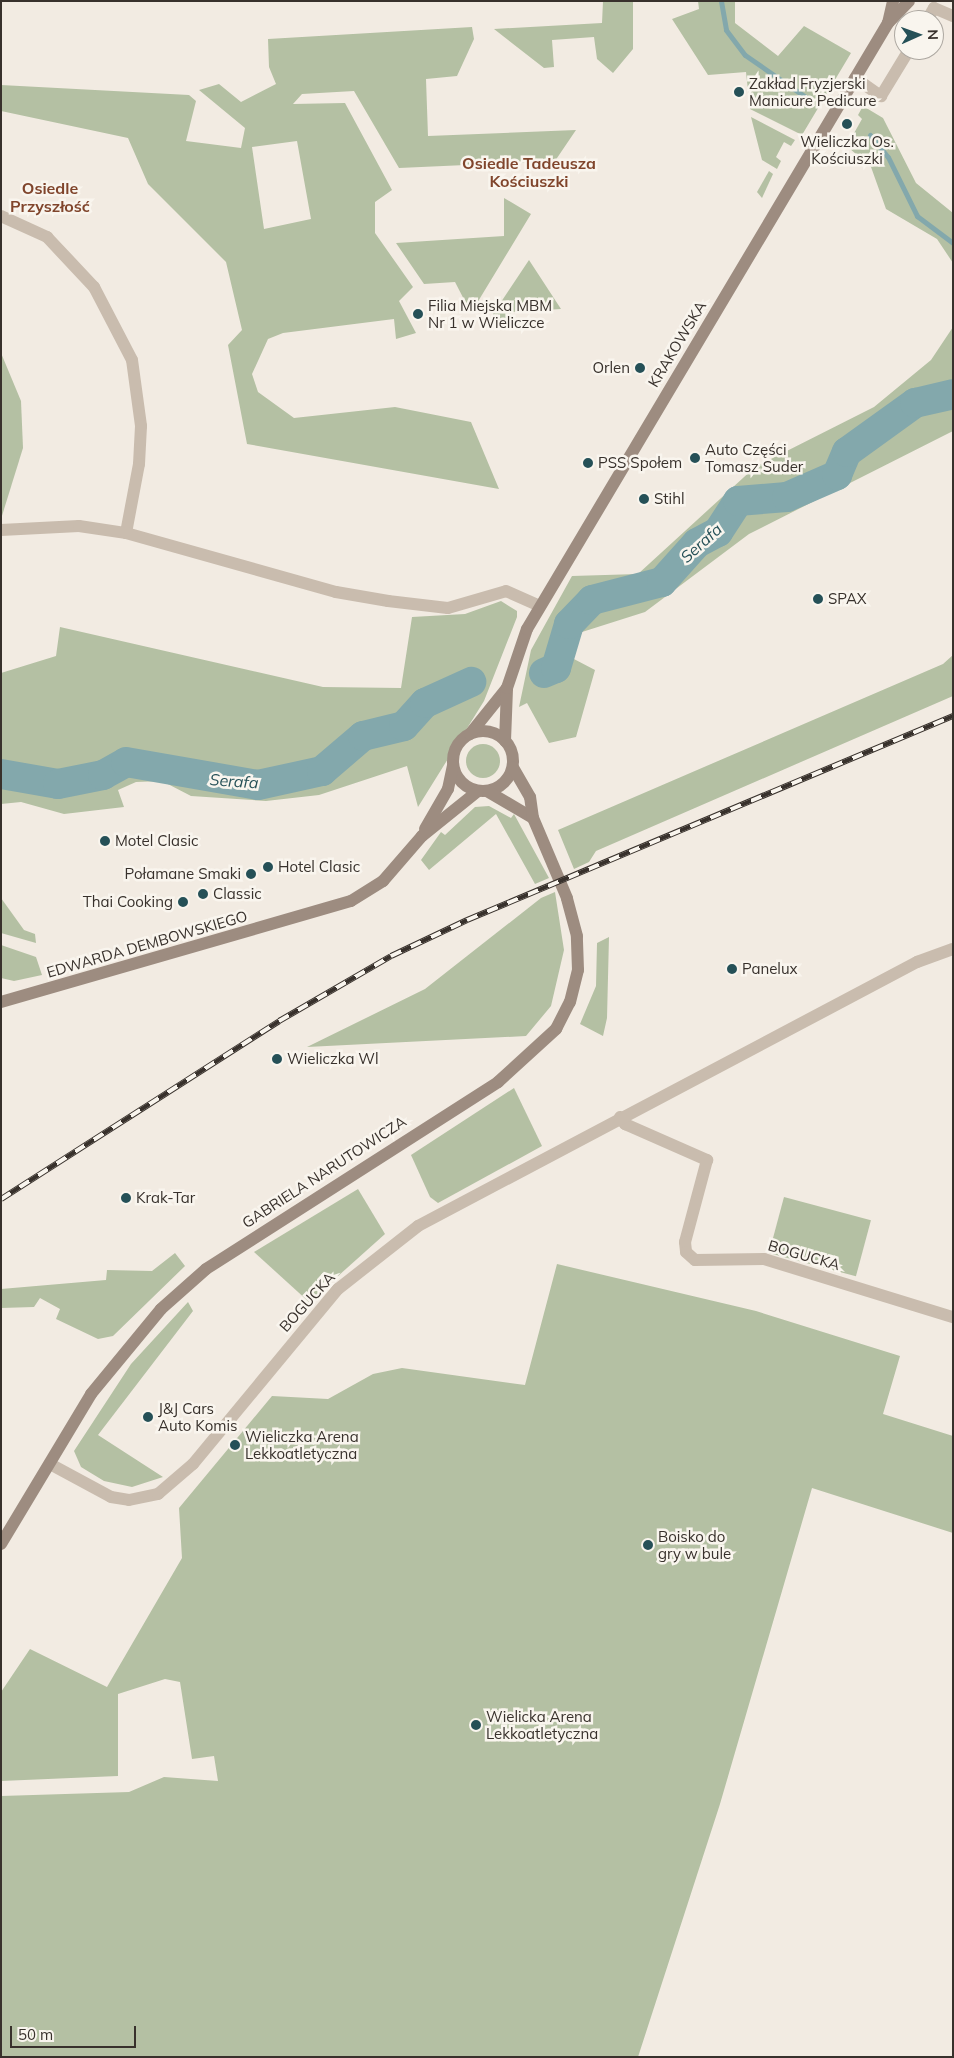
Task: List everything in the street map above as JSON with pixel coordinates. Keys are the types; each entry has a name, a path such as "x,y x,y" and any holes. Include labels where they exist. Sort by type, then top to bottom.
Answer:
{"main road":[{"name":"KRAKOWSKA","path":"888,23 893,1"},
{"name":"KRAKOWSKA","path":"505,741 507,688 518,650 540,606 888,23 909,1"},
{"name":"KRAKOWSKA","path":"470,734 507,688"},
{"path":"488,732 505,741 513,767 530,798 533,818 462,782 453,766 457,747 470,734 488,732"},
{"name":"EDWARDA DEMBOWSKIEGO","path":"1,1002 351,901 383,881 422,836 448,789 453,766"},
{"path":"482,791 504,783 513,767"},
{"name":"EDWARDA DEMBOWSKIEGO","path":"422,836 482,791"},
{"name":"GABRIELA NARUTOWICZA","path":"1,1544 117,1360 161,1309 206,1269 498,1082 556,1029 570,1002 578,970 577,936 567,898 533,818"}],"street":[{"path":"855,78 881,96 903,60"},
{"path":"1,216 47,237 94,287 132,360 141,426 139,464 126,533"},
{"path":"1,530 79,526 126,533 336,592 388,601 448,608 506,591 540,606"},
{"name":"BOGUCKA","path":"50,1464 111,1496 143,1499 164,1490 194,1464 315,1315 356,1273 448,1208 620,1117 792,1031 917,962 953,949"},
{"name":"BOGUCKA","path":"620,1117 625,1124 706,1160 685,1242 686,1252 695,1260 764,1260 953,1317"}],"green space":[{"path":"603,1 633,1 633,49 613,73 597,59 594,37 552,40 554,67 544,68 494,29 602,23"},
{"path":"698,1 735,1 735,23 778,56 804,26 851,53 802,135 750,109 746,72 708,75 672,19 699,9"},
{"path":"472,27 474,39 457,76 426,79 428,136 576,130 555,161 399,168 354,91 302,94 293,104 345,103 392,190 375,202 375,233 413,287 399,301 416,333 396,339 394,319 283,333 268,339 252,374 258,392 294,418 395,407 471,422 499,489 247,444 228,345 242,330 226,262 148,184 128,138 1,111 1,85 189,95 196,101 186,141 241,148 245,128 199,90 219,84 241,102 276,84 269,67 268,39","holes":["297,141 311,219 264,229 252,147"]},
{"path":"863,106 883,118 916,183 953,213 953,263 937,239 886,209 871,167 842,142 849,142 862,119 858,115"},
{"path":"751,117 795,140 791,146 784,142 776,157 781,161 777,169 762,160"},
{"path":"769,171 773,174 762,198 757,192"},
{"path":"504,198 531,214 471,313 455,282 424,284 396,243 504,236"},
{"path":"529,260 561,309 511,312 511,324 494,324 493,314"},
{"path":"953,327 953,431 749,534 645,612 582,632 572,658 595,670 576,737 549,743 527,703 519,707 531,650 572,576 638,574 755,467 874,407 931,360"},
{"path":"1,353 21,401 23,448 1,519"},
{"path":"501,601 517,611 517,617 484,701 418,807 407,766 319,795 266,801 191,796 162,781 136,782 118,790 124,807 64,814 21,802 1,804 1,673 56,656 60,627 323,687 401,688 412,617 465,614"},
{"path":"953,655 953,696 596,851 589,862 574,869 558,830 943,664"},
{"path":"483,744 495,749 500,761 495,773 483,778 471,773 466,761 471,749"},
{"path":"489,806 511,818 514,814 549,878 535,884 496,814 429,870 421,860 441,832 445,835 475,807"},
{"path":"555,892 564,950 551,1006 526,1036 307,1047 425,989 541,898"},
{"path":"1,898 24,930 35,934 36,943 1,933"},
{"path":"609,937 607,1018 603,1036 580,1024 596,986 597,943"},
{"path":"1,945 36,957 42,975 14,981 1,978"},
{"path":"514,1088 542,1146 438,1203 430,1197 411,1155"},
{"path":"358,1189 385,1234 309,1302 254,1252"},
{"path":"784,1197 871,1220 856,1276 769,1253"},
{"path":"175,1253 185,1266 113,1336 98,1339 56,1319 60,1309 40,1298 34,1307 1,1308 1,1289 106,1280 107,1270 152,1271"},
{"path":"557,1264 756,1311 900,1356 883,1414 953,1436 953,1533 812,1488 720,1804 638,2057 1,2057 1,1796 129,1792 164,1777 218,1781 214,1756 192,1759 180,1682 165,1679 118,1694 118,1776 1,1781 1,1692 30,1649 107,1687 182,1558 179,1508 272,1396 328,1399 373,1374 402,1368 525,1385"},
{"path":"188,1302 193,1311 98,1435 163,1477 132,1487 104,1481 81,1467 74,1451 131,1364"}],"waterway":[{"path":"721,1 726,30 745,55 807,98"},
{"path":"870,135 888,157 917,216 953,243"},
{"name":"Serafa","path":"544,673 556,668 569,624 592,600 662,582 697,543 718,532 738,501 787,497 837,475 847,452 915,403 953,394"},
{"name":"Serafa","path":"1,774 58,784 103,775 126,762 258,785 322,771 363,736 404,726 425,703 471,682"}],"railway":[{"path":"1,1199 279,1021 391,956 467,920 953,716"}],"place":[{"name":"Zakład Fryzjerski Manicure Pedicure","path":"739,92"},
{"name":"Wieliczka Os. Kościuszki","path":"847,124"},
{"name":"Filia Miejska MBM Nr 1 w Wieliczce","path":"418,314"},
{"name":"Orlen","path":"640,368"},
{"name":"Auto Części Tomasz Suder","path":"695,458"},
{"name":"PSS Społem","path":"588,463"},
{"name":"Stihl","path":"644,499"},
{"name":"SPAX","path":"818,599"},
{"name":"Motel Clasic","path":"105,841"},
{"name":"Hotel Clasic","path":"268,867"},
{"name":"Połamane Smaki","path":"251,874"},
{"name":"Classic","path":"203,894"},
{"name":"Thai Cooking","path":"183,902"},
{"name":"Panelux","path":"732,969"},
{"name":"Wieliczka Wl","path":"277,1059"},
{"name":"Krak-Tar","path":"126,1198"},
{"name":"J&J Cars Auto Komis","path":"148,1417"},
{"name":"Wieliczka Arena Lekkoatletyczna","path":"235,1445"},
{"name":"Boisko do gry w bule","path":"648,1545"},
{"name":"Wielicka Arena Lekkoatletyczna","path":"476,1725"}],"district":[{"name":"Osiedle Tadeusza Kościuszki","path":"529,172"},
{"name":"Osiedle Przyszłość","path":"50,197"}]}
